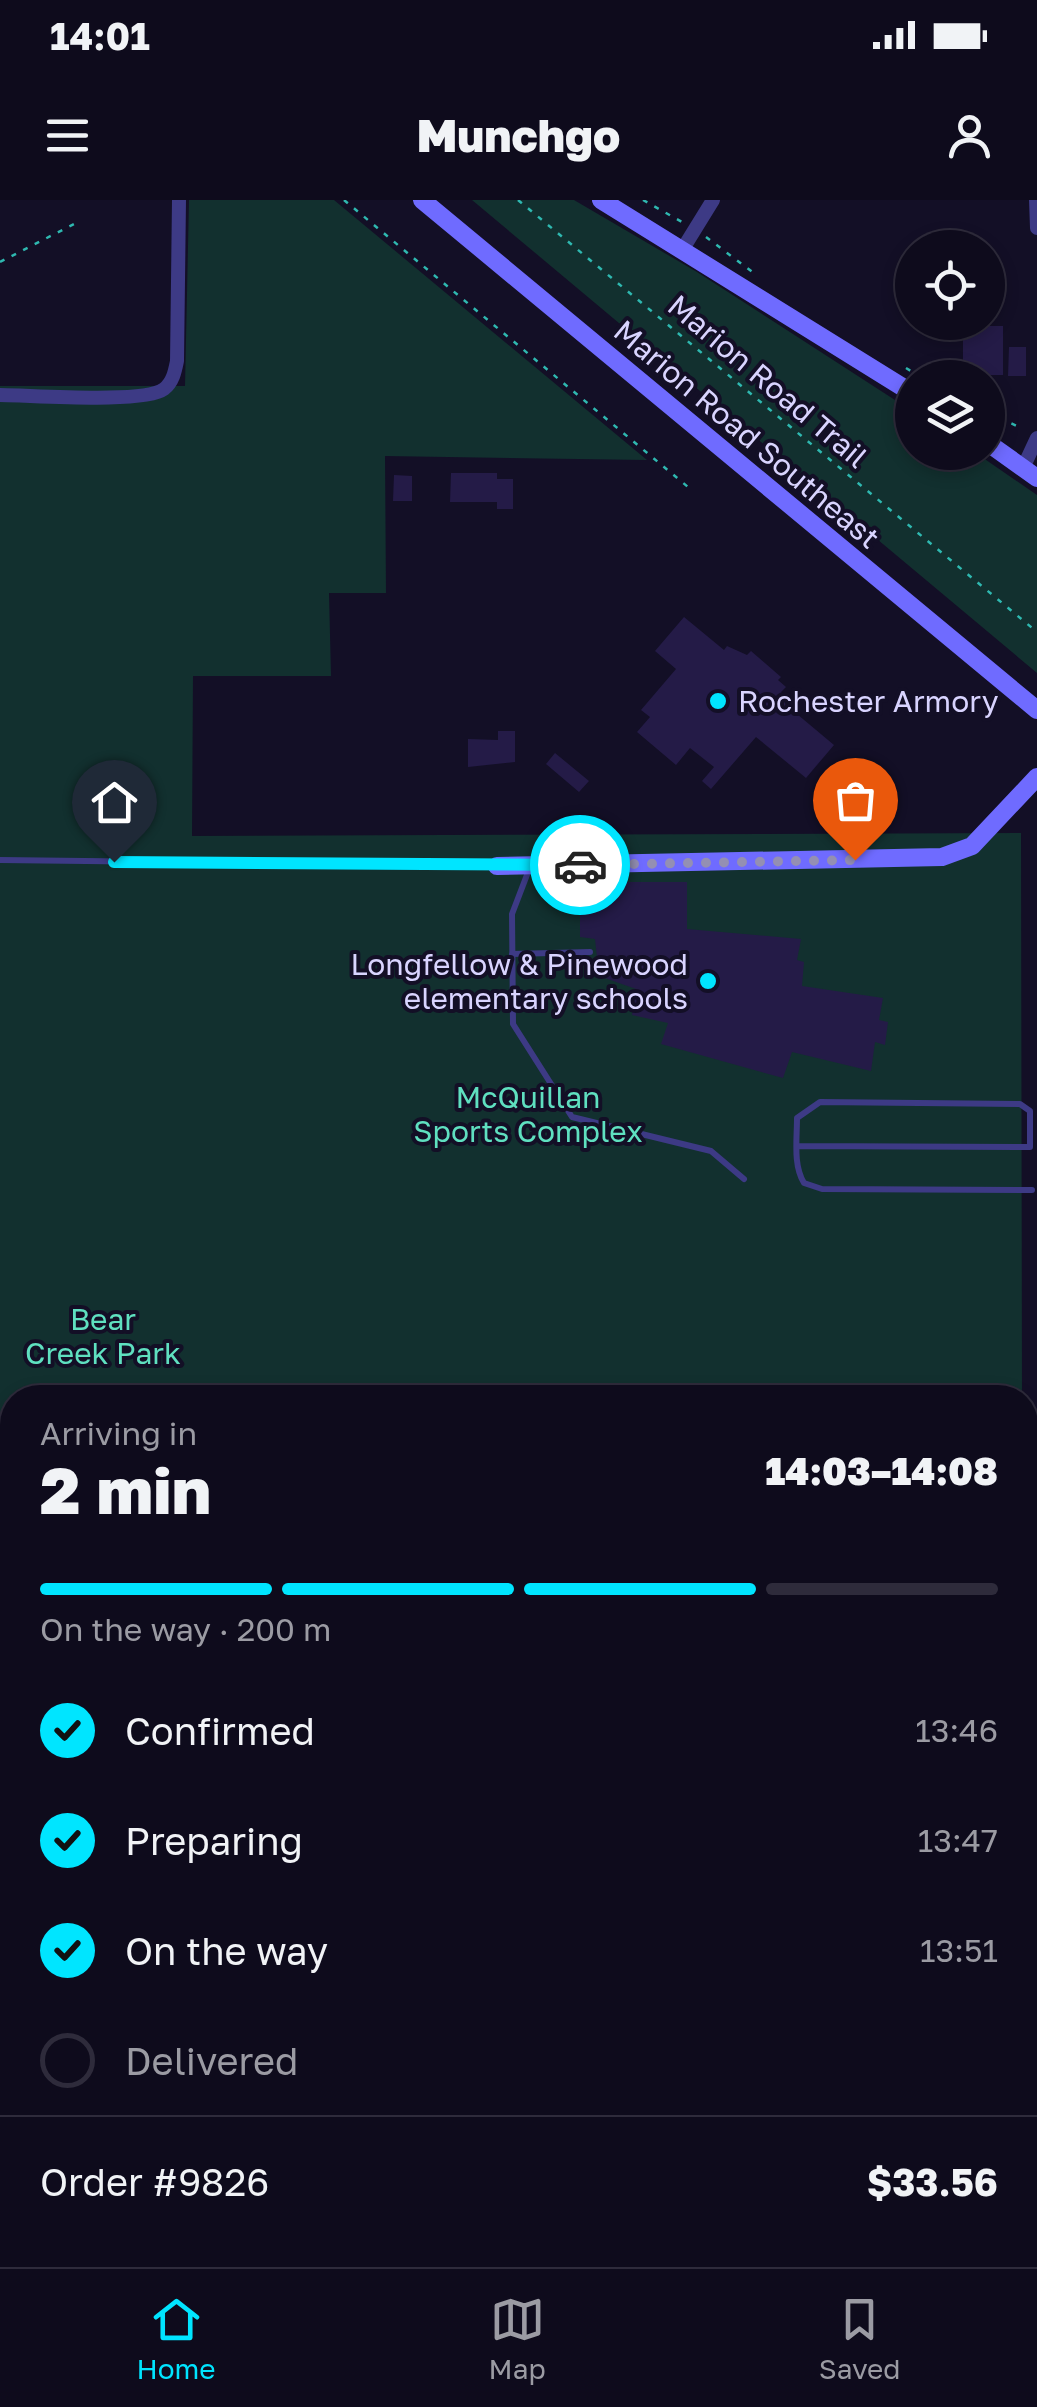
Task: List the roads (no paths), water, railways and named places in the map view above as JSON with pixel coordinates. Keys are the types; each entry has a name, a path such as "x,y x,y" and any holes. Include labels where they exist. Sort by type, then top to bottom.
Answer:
{"street":[{"path":"0,395 138,396 162,391 170,383 177,360 179,200"},
{"name":"Marion Road Southeast","path":"422,200 1037,710"},
{"path":"601,200 684,248 895,383"},
{"path":"684,248 713,200"},
{"path":"1036,200 1037,228"},
{"path":"1005,455 1030,473 1037,438"},
{"path":"497,866 942,857 972,846 1037,777"}],"lane":[{"path":"0,860 497,866"},
{"path":"531,866 512,914 513,1024 572,1117 711,1151 744,1179"},
{"path":"512,954 590,952"},
{"path":"797,1146 1030,1147 1030,1112 1009,1102 820,1102 797,1118 797,1146 798,1172 804,1184 822,1189 1032,1190"}],"place":[{"name":"Rochester Armory","path":"718,701"},
{"name":"Longfellow & Pinewood elementary schools","path":"708,981"}],"park label":[{"name":"McQuillan Sports Complex","path":"528,1114"},
{"name":"Bear Creek Park","path":"103,1336"}]}
